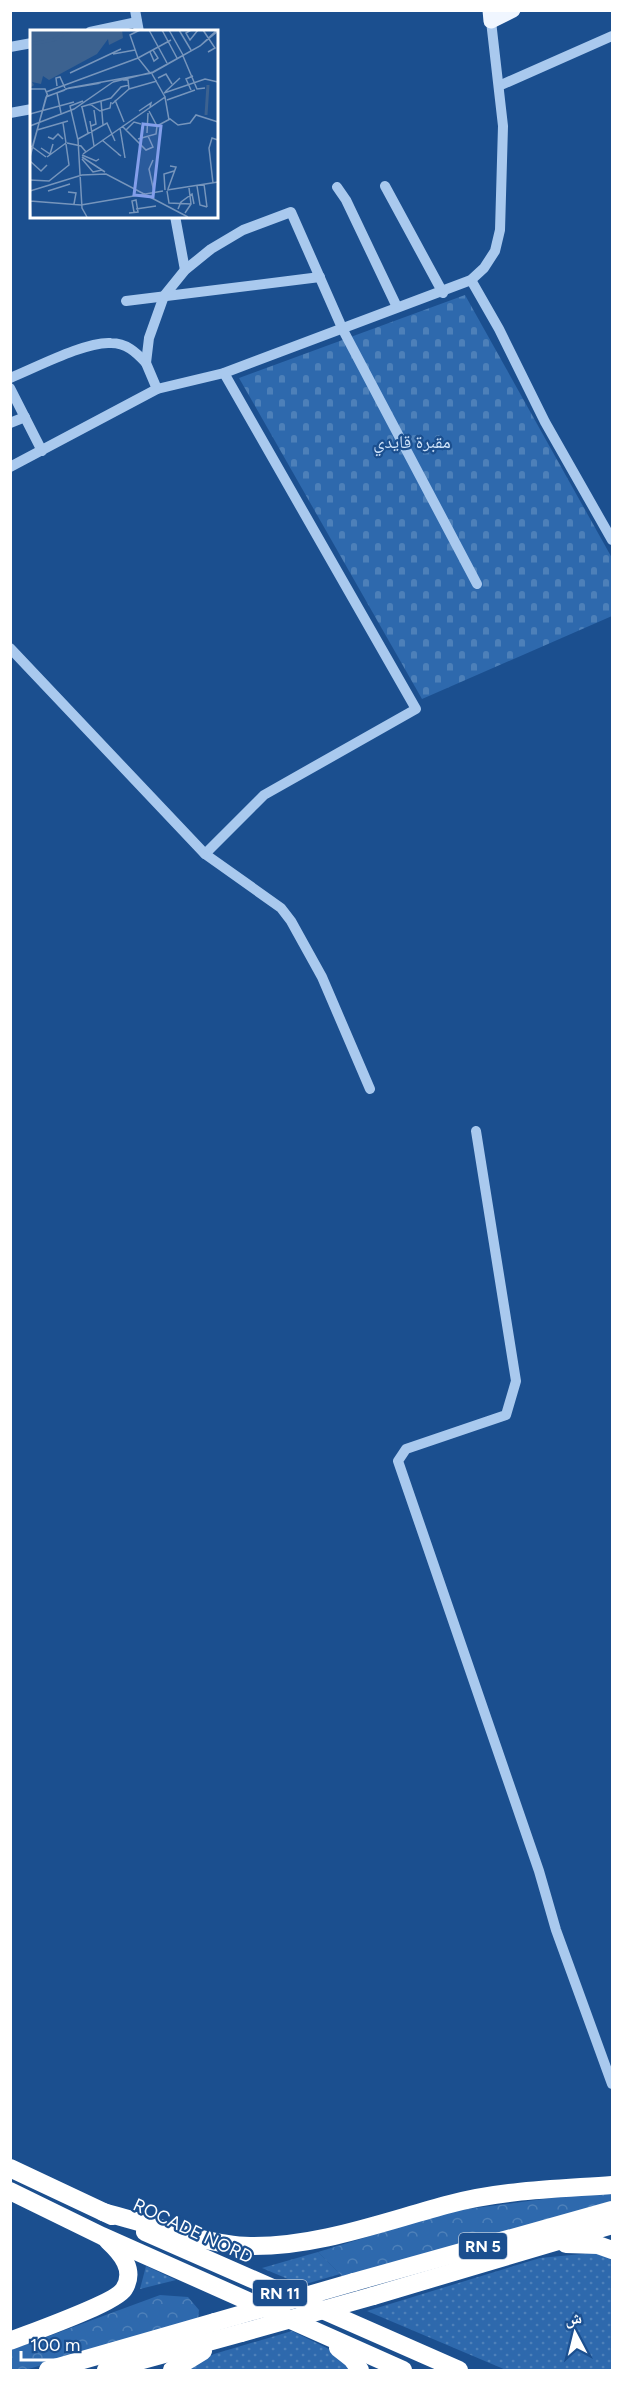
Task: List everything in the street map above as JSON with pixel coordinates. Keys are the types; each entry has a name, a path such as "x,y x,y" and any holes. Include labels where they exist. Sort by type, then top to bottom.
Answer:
{"highway":[{"name":"ROCADE NORD","path":"10,2168 258,2284 459,2370"},
{"path":"103,2212 226,2242 247,2246 274,2245 306,2241 478,2199 526,2191 612,2185"},
{"name":"RN 11","path":"10,2191 102,2236 403,2370"},
{"name":"RN 5","path":"48,2370 612,2210"},
{"name":"RN 5","path":"106,2370 373,2296 612,2225"},
{"path":"10,2341 108,2300 124,2290 129,2277 127,2266 121,2254 102,2236"},
{"path":"552,2243 598,2245 612,2250"},
{"path":"172,2370 188,2358 242,2332"},
{"path":"320,2334 352,2359 360,2370"}],"main road":[{"path":"491,16 513,10"}],"street":[{"path":"110,30 139,27 135,10"},
{"path":"10,467 156,389 224,373 343,330 398,307 443,293 471,280 484,268 495,251 500,230 503,126 501,85 491,16"},
{"path":"501,85 612,36"},
{"path":"10,47 30,43"},
{"path":"10,113 30,109"},
{"path":"385,186 443,293"},
{"path":"337,187 346,200 398,307"},
{"path":"146,363 149,338 164,296 185,270 211,249 243,230 289,212 293,213 343,330 477,584"},
{"path":"175,218 185,270"},
{"path":"126,301 320,277"},
{"path":"471,280 499,329 545,422 612,540"},
{"path":"10,378 94,344 111,343 127,346 146,363 156,389"},
{"path":"205,854 264,795 416,709 224,373"},
{"path":"10,388 42,451"},
{"path":"10,423 25,417"},
{"path":"10,648 205,854 280,908 291,921 322,977 370,1089"},
{"path":"476,1131 516,1381 506,1415 406,1449 398,1461 539,1871 556,1930 612,2084"}],"green space":[{"name":"مقبرة قايدي","path":"465,295 612,558 612,616 422,699 239,378"},
{"path":"612,2190 612,2201 343,2277 318,2252 452,2211"},
{"path":"318,2252 340,2274 302,2285 262,2268"},
{"path":"603,2252 612,2255 612,2370 506,2370 367,2311 540,2258"},
{"path":"146,2266 176,2280 140,2289"},
{"path":"160,2295 188,2297 199,2310 198,2320 25,2370 11,2370 11,2350"},
{"path":"292,2331 335,2352 355,2370 184,2370 214,2354"}]}
